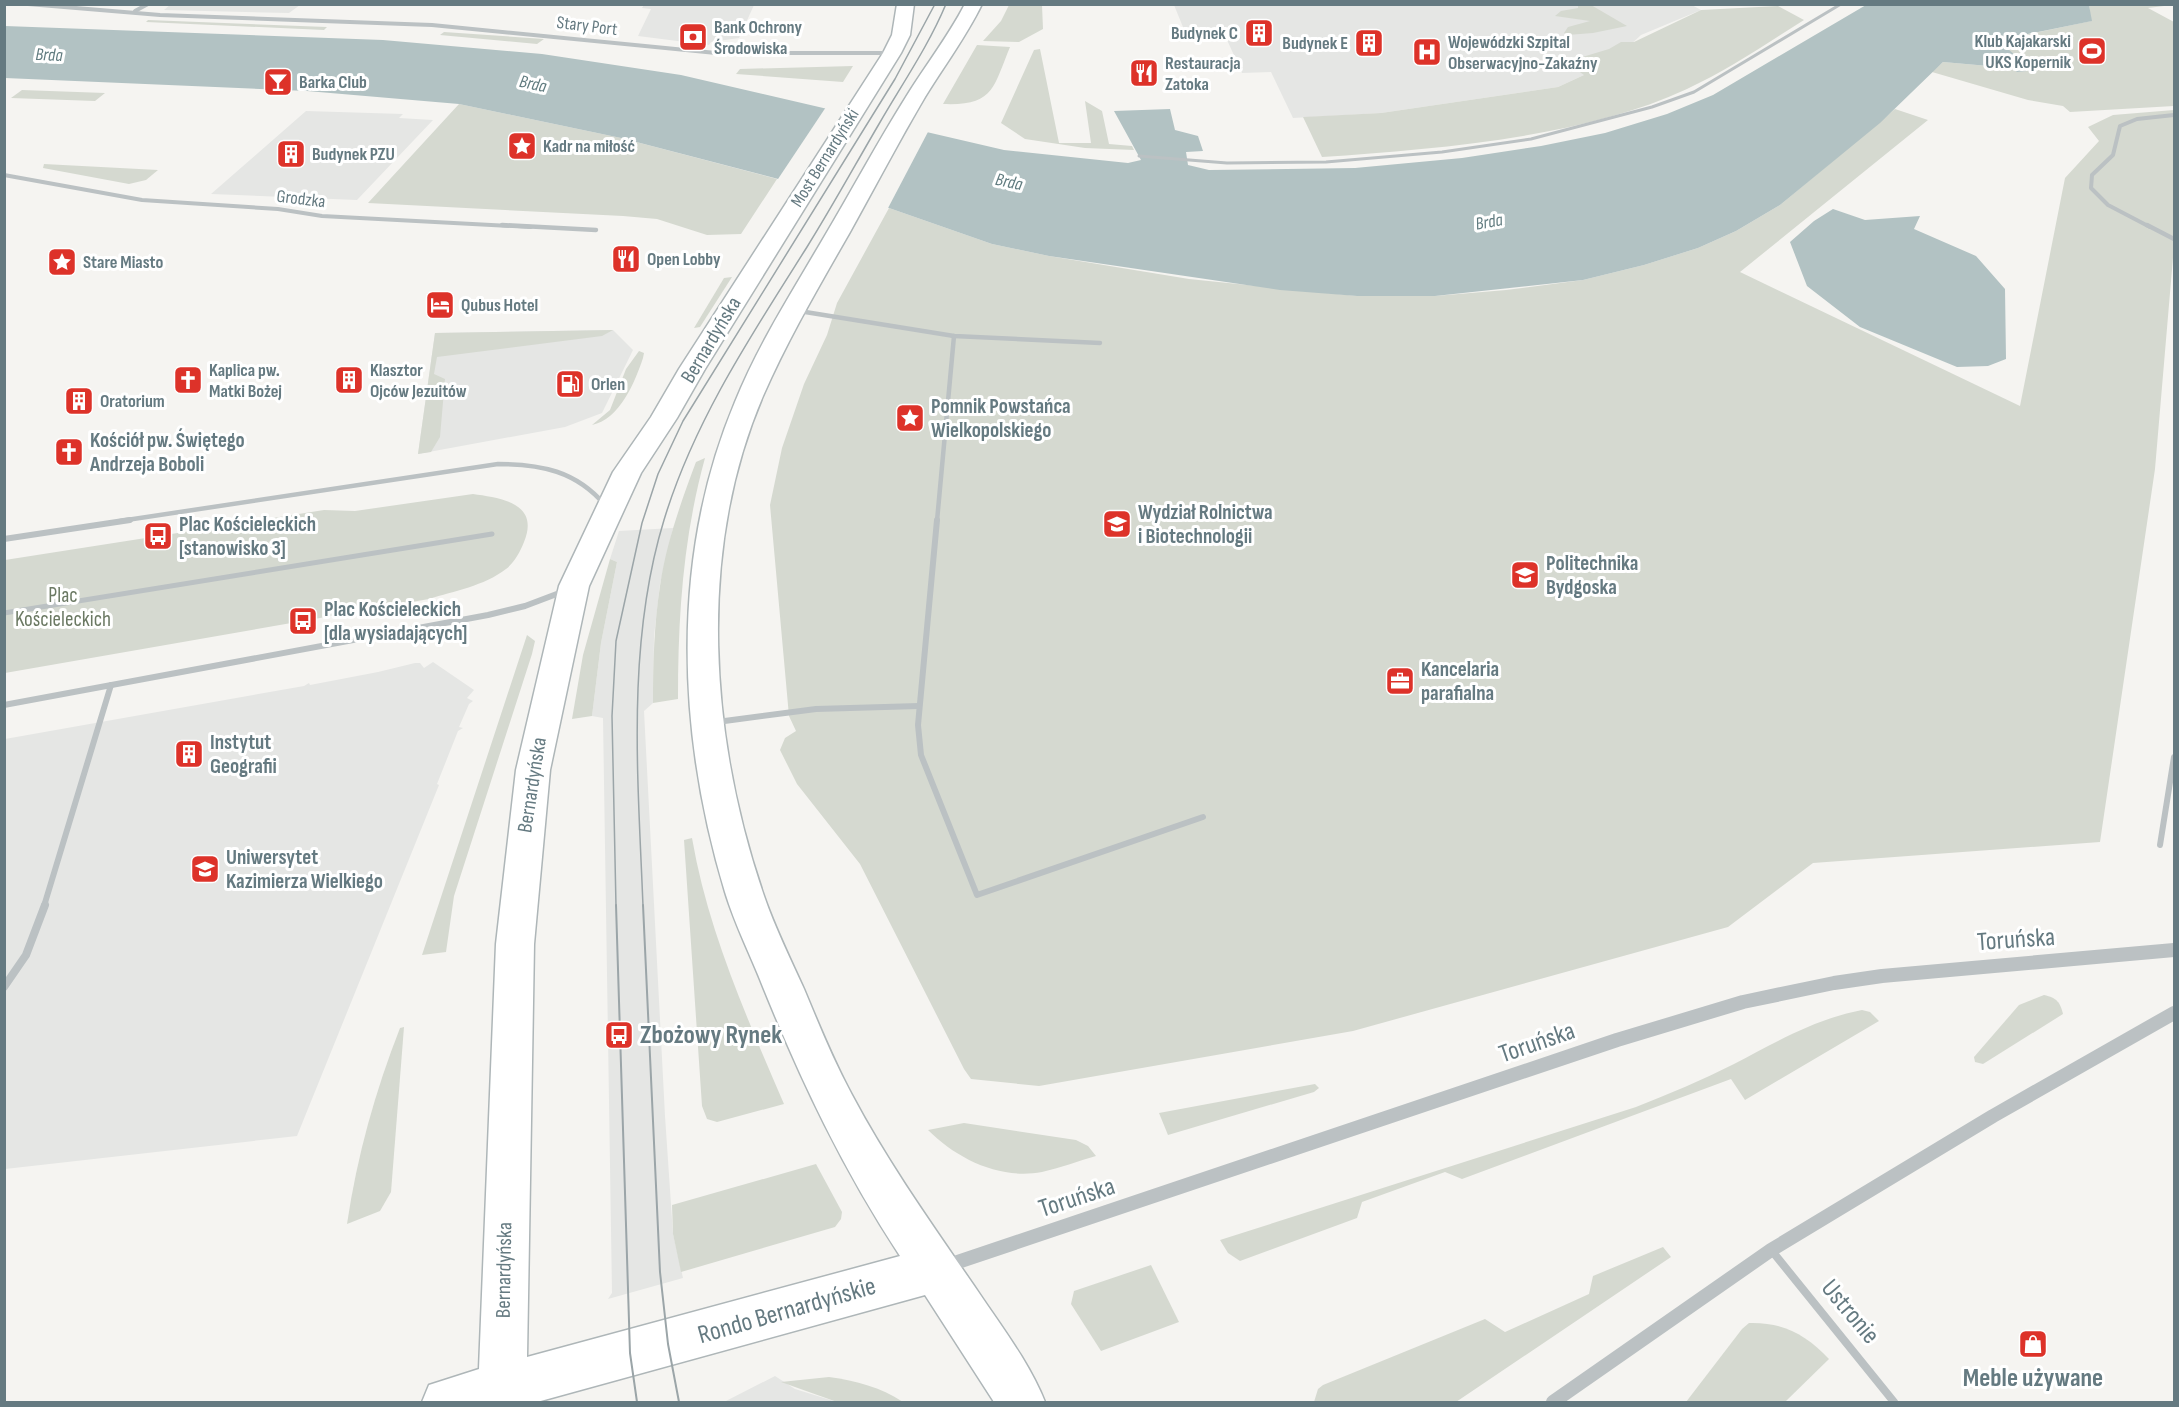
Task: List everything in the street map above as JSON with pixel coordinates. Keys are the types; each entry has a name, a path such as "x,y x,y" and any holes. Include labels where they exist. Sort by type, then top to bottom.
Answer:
{"main road":[{"path":"892,53 901,35 906,4"},
{"path":"974,4 956,38 924,84 795,310 747,404 726,461 711,522 705,575 703,636 708,723 719,795 740,882 812,1060 844,1122 1021,1402"},
{"name":"Most Bernardyński","path":"772,242 892,53"},
{"name":"Bernardyńska","path":"502,1394 515,955 523,847 542,721 574,586 607,509 627,472 664,418 772,242"},
{"name":"Rondo Bernardyńskie","path":"502,1394 668,1344 935,1269"},
{"path":"446,1402 502,1394"}],"street":[{"name":"Stary Port","path":"27,4 135,11 160,15 491,29 716,53 864,55 892,53"},
{"path":"135,11 148,4"},
{"path":"1140,156 1227,163 1336,161 1442,152 1531,139 1652,108 1694,92 1841,4"},
{"path":"2175,115 2138,119 2120,126 2118,151 2112,160 2092,175 2091,188 2108,205 2175,238"},
{"name":"Grodzka","path":"4,175 142,200 278,209 322,216 596,230"},
{"path":"795,310 954,336 1100,343"},
{"path":"954,336 919,706 921,755 977,895 1203,816"},
{"path":"4,539 498,464 528,463 572,475 595,492 607,509"},
{"path":"4,613 492,534"},
{"path":"4,705 502,612 546,599 574,586"},
{"path":"4,987 27,955 36,933 111,685"},
{"path":"708,723 816,709 919,706"},
{"path":"2160,845 2175,757"},
{"name":"Toruńska","path":"935,1269 1169,1194 1614,1042 1772,995 1825,984 1921,971 2126,956 2175,950"},
{"path":"1553,1402 1771,1250 1993,1116 2175,1013"},
{"name":"Ustronie","path":"1771,1250 1870,1369 1894,1402"}],"shaded area":[{"path":"171,4 300,5 289,13 164,10"},
{"path":"644,4 754,5 739,38 711,42 709,45 638,36 651,9 642,8"},
{"name":"Wojewódzki Szpital Obserwacyjno-Zakaźny","path":"1690,4 1701,10 1641,35 1612,62 1558,87 1381,113 1293,118 1271,72 1242,73 1223,31 1185,32 1174,5"},
{"path":"306,111 403,114 399,118 433,120 357,200 211,194"},
{"path":"613,330 633,350 602,413 565,427 418,454 435,333"},
{"path":"673,528 660,584 654,636 653,703 644,711 673,1234 683,1278 608,1299 612,1293 603,718 592,716 601,643 617,562 610,559 619,531"},
{"name":"Uniwersytet Kazimierza Wielkiego","path":"433,662 474,690 467,698 473,701 469,704 459,727 463,728 458,731 437,784 439,785 297,1136 5,1169 5,739 304,686 309,683 310,685 415,663 420,663 424,668"},
{"path":"775,1376 795,1389 837,1402 724,1402"}],"green space":[{"path":"1009,5 1042,5 1043,29 1019,42 983,41 1001,21"},
{"path":"1578,5 1591,5 1627,26 1593,33 1567,35 1564,33 1568,27 1590,21 1555,16 1561,11 1578,8"},
{"name":"Klub Kajakarski UKS Kopernik","path":"2089,5 2164,6 2148,8 2174,22 2174,106 2070,112 2063,106 2028,100 1932,72 1943,62 2011,68 2017,72 2027,71 2023,67 2025,64 1997,41 2091,21"},
{"path":"1778,6 1804,20 1717,74 1646,106 1555,130 1460,145 1322,157 1303,117 1381,113 1558,87 1584,75 1577,70 1579,58 1609,49 1621,42 1634,42 1701,10"},
{"path":"148,20 327,27 324,30 146,22"},
{"path":"444,32 544,39 537,44 440,35"},
{"path":"977,45 1010,47 995,84 982,98 973,102 943,104"},
{"path":"1040,49 1059,143 1091,143 1085,101 1102,111 1109,144 1132,146 1134,150 1085,148 1025,139 1001,123 1034,50"},
{"path":"853,66 843,82 736,74 740,69"},
{"path":"22,90 105,93 95,101 11,98"},
{"path":"459,104 621,138 777,179 741,234 707,235 657,219 623,216 368,203"},
{"path":"1895,109 1928,120 1740,272 2020,406 2065,178 2099,141 2088,127 2113,115 2174,110 2174,246 2155,469 2100,842 1813,863 1728,927 1353,1031 1039,1086 971,1079 860,864 797,784 780,750 785,738 796,731 789,716 770,505 782,448 804,384 827,335 837,303 889,208 992,244 1049,256 1189,279 1357,296 1435,296 1506,290 1583,280 1644,265 1698,248 1736,231 1780,205"},
{"path":"44,164 158,170 146,180 129,184 43,168"},
{"path":"732,277 700,327 694,328 724,278"},
{"path":"613,330 602,336 437,357 434,374 445,379 440,437 431,452 418,454 435,333"},
{"path":"639,351 644,353 643,358 636,378 625,398 611,415 592,425 610,410 626,369"},
{"path":"705,458 692,518 683,577 678,699 653,703 655,630 666,555 696,462"},
{"name":"Plac Kościeleckich","path":"473,494 515,505 527,519 528,529 512,564 479,584 429,599 5,673 5,560 324,510 355,511"},
{"path":"610,559 617,562 601,643 592,716 572,719 583,655"},
{"path":"527,635 535,641 532,654 454,896 446,952 422,955"},
{"path":"692,838 699,873 718,940 743,1007 784,1104 717,1122 707,1119 702,1106 684,840"},
{"path":"2044,995 2057,1001 2063,1014 1983,1064 1975,1062 1974,1057 2019,1005"},
{"path":"1862,1010 1870,1012 1879,1021 1745,1100 1731,1079 1462,1179 1445,1172 1362,1202 1357,1218 1240,1261 1228,1253 1220,1240 1636,1107 1710,1076 1812,1025"},
{"path":"404,1027 391,1192 380,1211 347,1224 356,1174 375,1100 400,1028"},
{"path":"1315,1084 1319,1088 1314,1092 1168,1135 1159,1113"},
{"path":"964,1123 1076,1140 1088,1146 1096,1156 1042,1172 1026,1174 995,1170 952,1150 928,1130"},
{"path":"816,1164 842,1212 841,1219 835,1227 681,1272 673,1234 672,1205"},
{"path":"1663,1247 1671,1257 1456,1402 1314,1402 1318,1389 1323,1385 1485,1319 1505,1332 1589,1294 1593,1276"},
{"path":"1151,1265 1179,1322 1101,1351 1071,1304 1074,1291"},
{"path":"1749,1323 1773,1325 1794,1332 1812,1343 1829,1359 1785,1402 1686,1402 1742,1329"},
{"path":"829,1377 868,1385 903,1402 837,1402 781,1382"}],"water":[{"name":"Brda","path":"1866,5 2089,5 2092,21 1998,40 2025,64 2023,67 2028,71 2017,72 2011,68 1943,62 1880,123 1780,205 1736,231 1698,248 1644,265 1583,280 1435,296 1357,296 1280,290 1049,256 992,244 889,208 621,138 459,104 307,91 5,78 5,26 383,40 542,54 681,75 1004,150 1128,163 1141,160 1114,111 1170,109 1175,130 1198,136 1203,151 1186,152 1188,165 1209,170 1355,168 1462,158 1541,146 1605,133 1667,114 1713,95"},
{"path":"1833,209 1865,220 1920,216 1914,229 1976,256 2005,289 2006,359 1988,366 1957,367 1860,327 1807,286 1790,242 1814,221"}],"pier":[{"path":"826,107 929,130 887,210 776,182"}],"tram line":[{"path":"616,906 612,716 616,641 642,523 658,474 683,421 895,79 935,4"},
{"path":"643,906 637,760 639,663 652,567 664,520 691,448 726,379 914,65 946,4"},
{"path":"616,905 630,1353 637,1402"},
{"path":"643,905 660,1272 668,1344 679,1402"}],"place":[{"name":"Budynek C","path":"1259,33"},
{"name":"Bank Ochrony Środowiska","path":"693,37"},
{"name":"Budynek E","path":"1369,43"},
{"name":"Klub Kajakarski UKS Kopernik","path":"2092,51"},
{"name":"Wojewódzki Szpital Obserwacyjno-Zakaźny","path":"1427,52"},
{"name":"Restauracja Zatoka","path":"1144,73"},
{"name":"Barka Club","path":"278,82"},
{"name":"Kadr na miłość","path":"522,146"},
{"name":"Budynek PZU","path":"291,154"},
{"name":"Open Lobby","path":"626,259"},
{"name":"Stare Miasto","path":"62,262"},
{"name":"Qubus Hotel","path":"440,305"},
{"name":"Kaplica pw. Matki Bożej","path":"188,380"},
{"name":"Klasztor Ojców Jezuitów","path":"349,380"},
{"name":"Orlen","path":"570,384"},
{"name":"Oratorium","path":"79,401"},
{"name":"Pomnik Powstańca Wielkopolskiego","path":"910,418"},
{"name":"Kościół pw. Świętego Andrzeja Boboli","path":"69,452"},
{"name":"Wydział Rolnictwa i Biotechnologii","path":"1117,524"},
{"name":"Plac Kościeleckich [stanowisko 3]","path":"158,536"},
{"name":"Politechnika Bydgoska","path":"1525,575"},
{"name":"Plac Kościeleckich [dla wysiadających]","path":"303,621"},
{"name":"Kancelaria parafialna","path":"1400,681"},
{"name":"Instytut Geografii","path":"189,754"},
{"name":"Uniwersytet Kazimierza Wielkiego","path":"205,869"},
{"name":"Zbożowy Rynek","path":"619,1035"},
{"name":"Meble używane","path":"2033,1344"}]}
